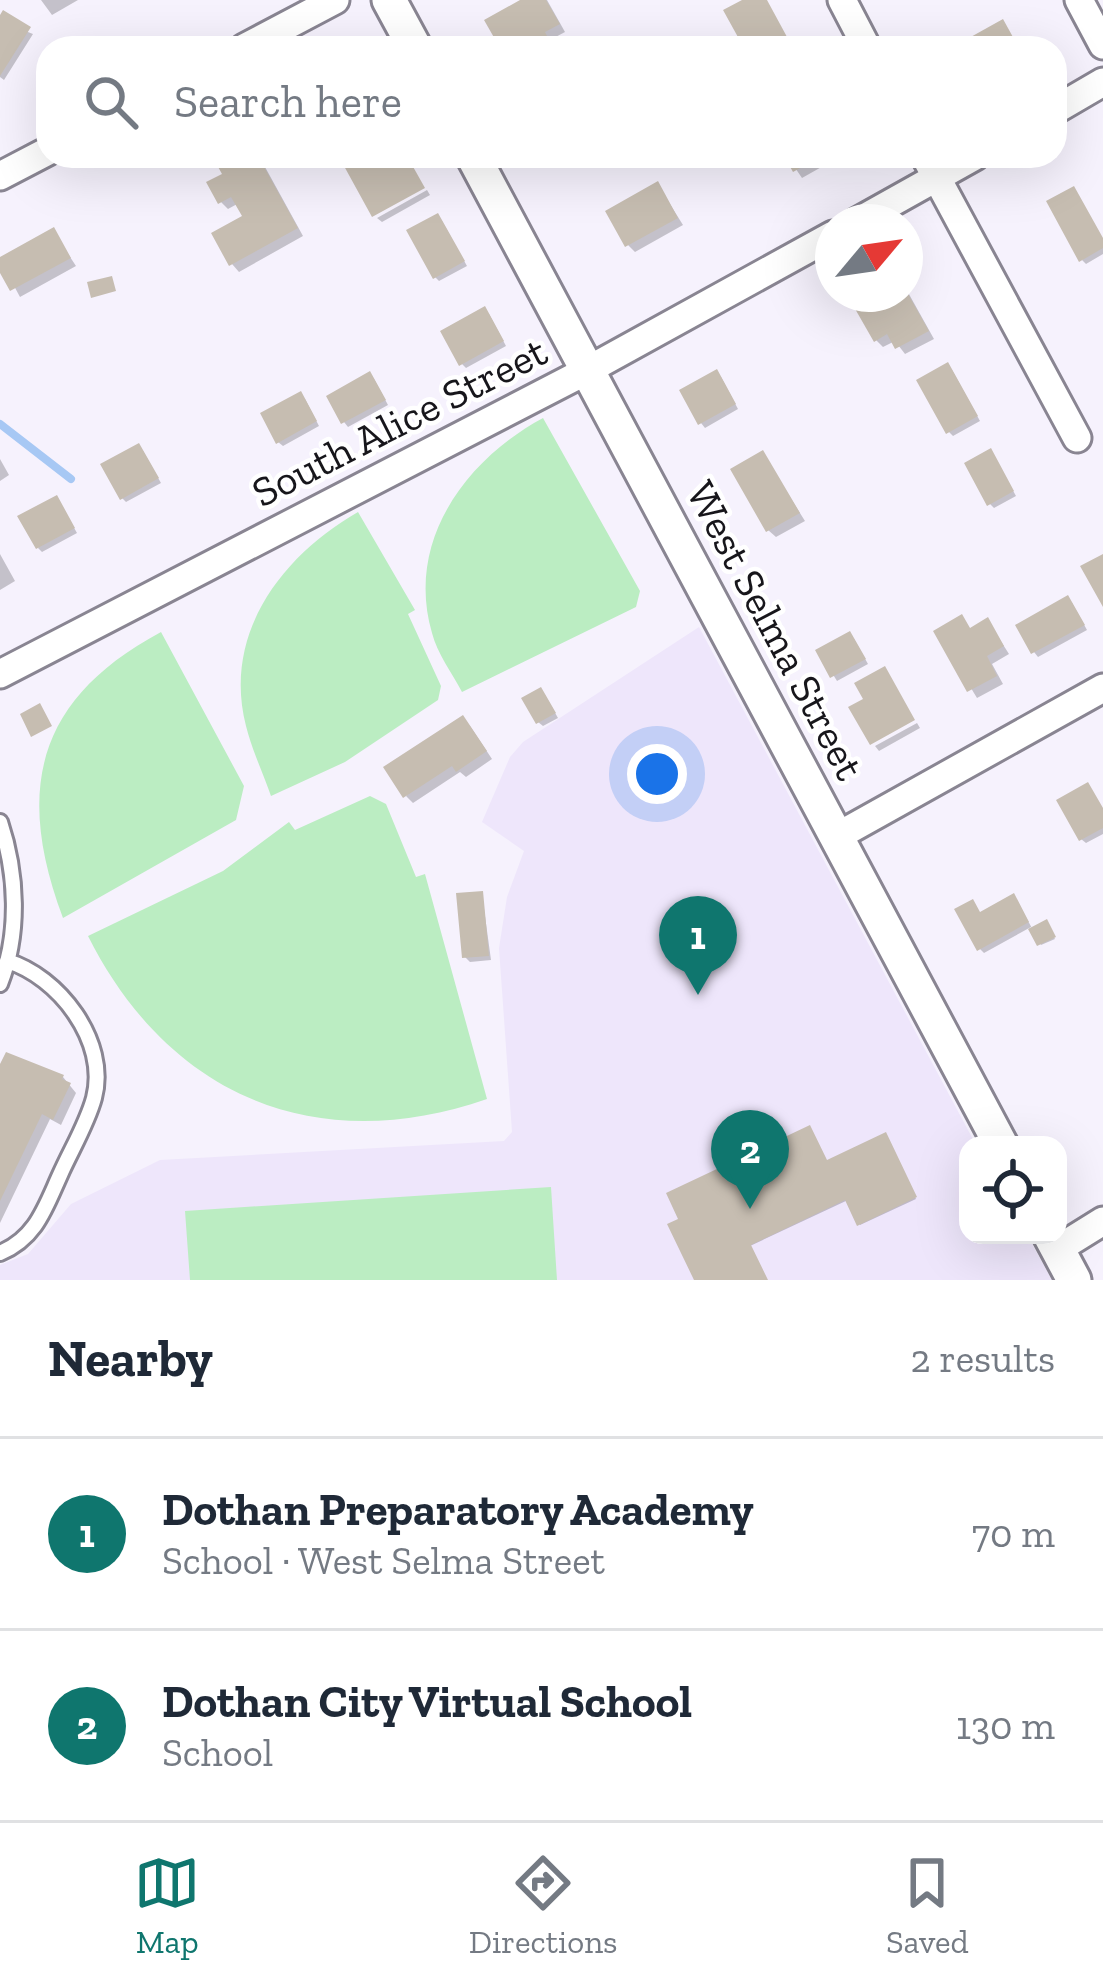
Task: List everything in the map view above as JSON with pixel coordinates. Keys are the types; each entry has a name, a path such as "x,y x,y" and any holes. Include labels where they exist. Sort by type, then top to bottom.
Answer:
{"street":[{"path":"267,36 335,0"},
{"path":"389,0 408,36"},
{"path":"842,0 861,36"},
{"path":"1079,0 1103,45"},
{"path":"1067,103 1103,82"},
{"path":"0,176 36,157"},
{"name":"West Selma Street","path":"479,168 996,1136"},
{"path":"881,204 930,168"},
{"path":"932,168 1077,438"},
{"name":"South Alice Street","path":"0,674 588,370 815,245"},
{"path":"836,837 1103,688"},
{"path":"1067,1236 1103,1221"},
{"path":"1055,1244 1074,1280"}],"lane":[{"path":"0,822 14,889 0,985"},
{"path":"0,1253 34,1230 87,1118 97,1083 92,1054 73,1010 45,977 7,961"}],"shaded area":[{"path":"699,627 971,1136 959,1136 959,1244 1032,1244 1052,1280 0,1280 0,1265 28,1254 71,1204 160,1160 504,1141 512,1132 499,948 507,897 524,851 482,822 510,757 523,742"}],"green space":[{"path":"543,418 640,591 636,607 462,692 434,640 426,599 427,566 435,535 467,480 515,435"},
{"path":"358,512 415,610 408,614 441,686 438,700 345,762 271,796 248,735 241,692 251,629 283,574 305,550"},
{"path":"161,632 244,786 236,820 63,918 40,829 40,789 47,752 62,718 86,687 119,658"},
{"path":"370,796 386,804 416,877 425,874 487,1099 424,1116 364,1121 307,1116 254,1100 205,1074 161,1038 121,992 88,936 223,871 289,822 295,830"},
{"path":"551,1187 557,1280 190,1280 185,1211"}],"building":[{"path":"520,0 546,0 560,24 545,32 547,36 493,36 484,20"},
{"path":"742,0 767,0 786,36 737,36 723,10"},
{"path":"3,10 31,27 0,76 0,15"},
{"path":"1003,19 1012,36 973,36"},
{"path":"219,168 265,168 298,228 229,266 211,233 242,216 231,197 218,204 206,182 222,174"},
{"path":"345,168 414,168 425,188 372,217"},
{"path":"658,181 678,218 625,247 605,211"},
{"path":"1074,186 1103,238 1103,248 1079,262 1046,201"},
{"path":"438,213 465,261 433,279 406,230"},
{"path":"54,227 71,258 10,291 0,273 0,257"},
{"path":"112,276 116,291 91,298 87,282"},
{"path":"485,306 504,341 459,366 440,331"},
{"path":"857,312 918,312 929,331 895,349 887,334 874,342"},
{"path":"948,362 978,416 946,434 916,380"},
{"path":"717,369 736,404 698,425 679,390"},
{"path":"370,371 386,400 341,424 326,396"},
{"path":"301,391 317,421 276,444 260,413"},
{"path":"139,443 159,478 120,500 100,464"},
{"path":"991,448 1014,491 987,506 964,463"},
{"path":"763,450 800,513 766,532 730,469"},
{"path":"57,495 75,528 36,549 17,516"},
{"path":"1103,554 1103,607 1080,566"},
{"path":"1068,595 1085,625 1031,654 1015,625"},
{"path":"962,614 970,628 988,617 1004,646 987,656 997,676 967,692 933,631"},
{"path":"850,631 866,659 830,678 815,650"},
{"path":"885,666 915,720 870,745 848,707 863,699 854,683"},
{"path":"541,687 556,713 536,724 521,698"},
{"path":"40,703 52,726 31,737 20,714"},
{"path":"463,715 487,751 456,772 452,766 403,798 383,767"},
{"path":"1088,782 1103,808 1103,828 1079,841 1056,800"},
{"path":"483,891 489,956 462,958 456,893"},
{"path":"1014,893 1029,922 977,951 954,909 973,899 980,912"},
{"path":"1047,919 1056,937 1037,946 1028,929"},
{"path":"6,1052 64,1075 62,1079 71,1083 53,1120 42,1114 0,1201 0,1064"},
{"path":"810,1125 827,1160 886,1132 917,1197 857,1226 845,1200 751,1245 768,1280 694,1280 667,1224 678,1219 666,1193"}],"waterway":[{"path":"0,424 71,479"}],"place":[{"name":"Dothan Preparatory Academy","path":"698,995"},
{"name":"Dothan City Virtual School","path":"750,1209"}]}
